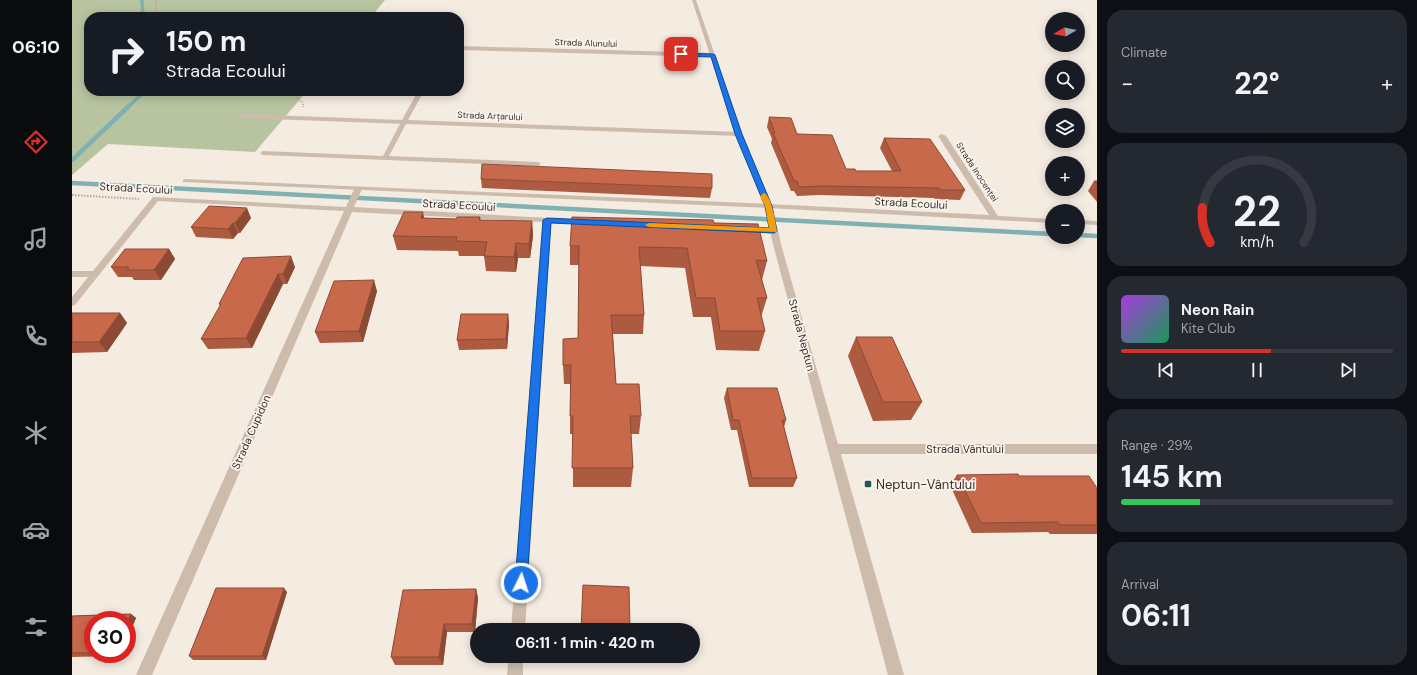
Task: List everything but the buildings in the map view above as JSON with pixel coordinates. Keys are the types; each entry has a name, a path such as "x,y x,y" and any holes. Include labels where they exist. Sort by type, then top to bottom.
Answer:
{"street":[{"name":"Strada Neptun","path":"694,0 739,134 771,219 896,675"},
{"name":"Strada Alunului","path":"464,48 713,55"},
{"path":"404,122 418,96"},
{"name":"Strada Arțarului","path":"240,116 739,134"},
{"name":"Strada Inocenței","path":"942,136 995,218"},
{"name":"Strada Cupidon","path":"144,675 356,192"},
{"path":"72,303 156,199"},
{"name":"Strada Ecoului","path":"156,199 349,208 594,223"},
{"name":"Strada Ecoului","path":"734,229 771,219 995,218 1045,221"},
{"path":"518,623 547,220"},
{"path":"1085,222 1097,223"},
{"name":"Strada Vântului","path":"834,449 1097,450"},
{"path":"515,675 516,663"}],"lane":[{"path":"385,158 404,122"},
{"path":"263,153 538,164"},
{"path":"185,181 771,219"},
{"path":"72,274 96,274"}],"path":[{"path":"155,12 156,0"},
{"path":"295,96 303,103 302,118"},
{"name":"Strada Ecoului","path":"72,195 156,199"}],"green space":[{"path":"72,0 385,0 375,12 84,12 84,96 303,96 255,152 108,144 72,175"}],"waterway":[{"path":"142,0 143,12"},
{"path":"128,107 140,96"},
{"path":"72,160 129,106"},
{"path":"72,183 1045,234"},
{"path":"1085,235 1097,236"}],"slow traffic":[{"path":"649,225 774,231 764,196"}],"place":[{"name":"Neptun-Vântului","path":"868,484"}],"route":[{"path":"521,583 547,220 774,231 768,206 739,134 713,55 681,54"}]}
